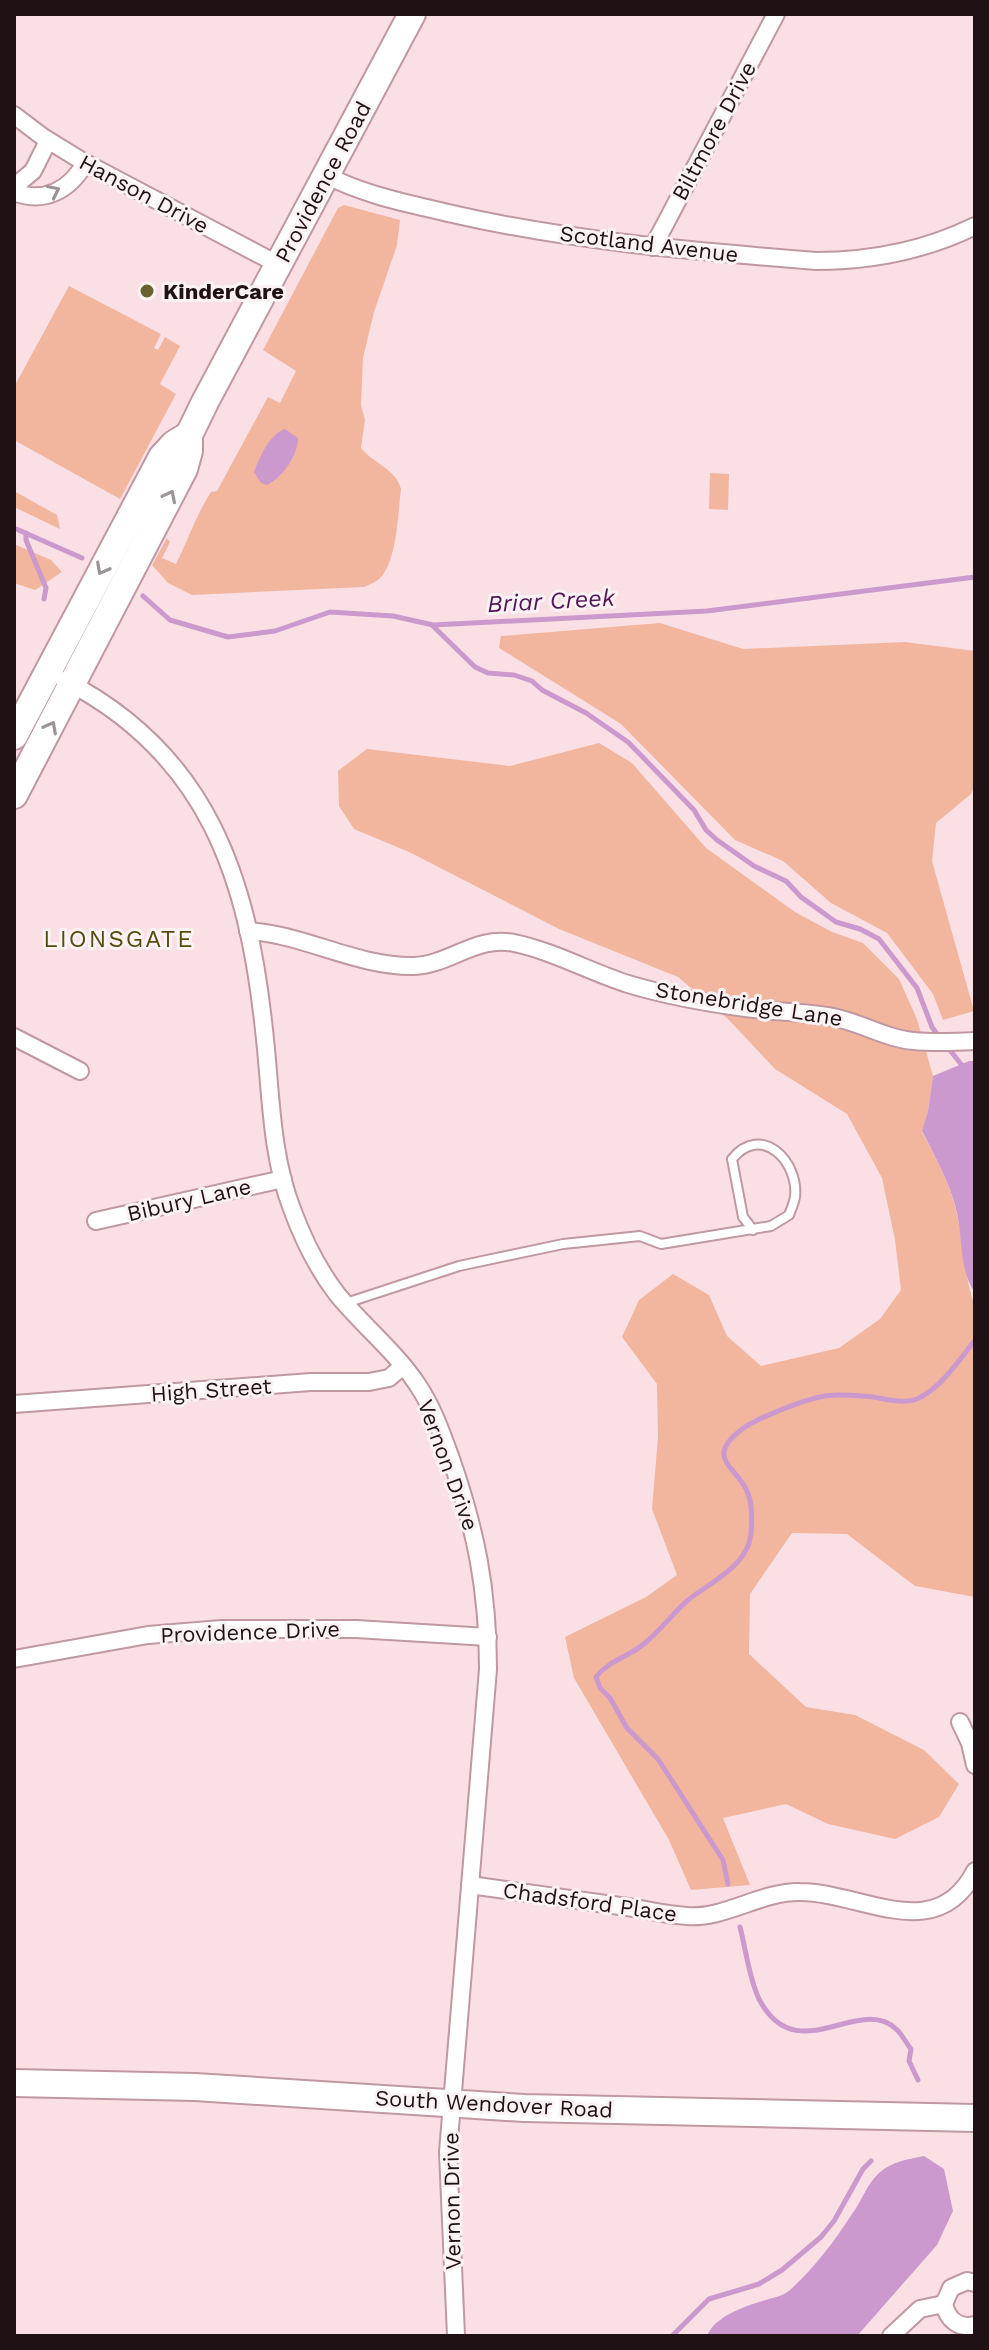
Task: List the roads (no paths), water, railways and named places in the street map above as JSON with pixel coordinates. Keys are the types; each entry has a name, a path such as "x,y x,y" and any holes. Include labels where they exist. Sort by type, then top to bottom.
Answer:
{"main road":[{"name":"Providence Road","path":"14,795 184,469 189,435 412,14"},
{"name":"Providence Road","path":"14,736 162,457 174,444 189,435"},
{"name":"South Wendover Road","path":"14,2083 195,2087 524,2108 975,2118"}],"street":[{"name":"Biltmore Drive","path":"653,247 776,14"},
{"name":"Hanson Drive","path":"14,115 48,141 85,163 279,265"},
{"path":"48,141 33,171 14,190 38,198 53,193 75,178 85,163"},
{"name":"Scotland Avenue","path":"326,175 358,191 488,222 589,240 816,261 850,261 900,253 955,236 975,226"},
{"name":"Vernon Drive","path":"48,672 73,684 128,720 154,744 186,780 221,842 237,886 248,931 264,1027 273,1124 283,1179 309,1250 346,1303 403,1366 430,1406 464,1497 481,1561 488,1669 452,2103 449,2176 456,2336"},
{"name":"Stonebridge Lane","path":"248,931 278,935 334,953 405,966 433,963 489,942 509,941 628,984 751,1009 851,1020 899,1038 975,1041"},
{"path":"14,1037 80,1071"},
{"name":"Bibury Lane","path":"96,1221 283,1179"},
{"name":"High Street","path":"14,1404 311,1382 369,1382 389,1378 403,1366"},
{"name":"Providence Drive","path":"14,1659 148,1635 222,1629 356,1629 488,1637"},
{"path":"960,1722 970,1743 975,1765"},
{"name":"Chadsford Place","path":"470,1885 688,1916 797,1891 822,1893 909,1912 927,1911 952,1901 963,1892 975,1871"},
{"path":"975,2283 958,2283 951,2288 944,2304 951,2320 959,2325 975,2325"},
{"path":"891,2336 920,2309 944,2304"}],"lane":[{"path":"346,1303 459,1266 563,1244 640,1236 661,1244 753,1230 771,1226 789,1215 795,1195 790,1172 780,1153 768,1145 754,1143 741,1147 732,1159 743,1217 753,1230"}],"waterway":[{"name":"Briar Creek","path":"14,528 82,558"},
{"path":"26,533 46,588 44,599"},
{"name":"Briar Creek","path":"143,596 170,620 228,637 275,631 330,612 393,616 433,625 707,611 975,577"},
{"path":"433,626 475,667 488,673 514,675 532,681 628,742 694,810 706,830 717,840 754,866 786,881 801,897 836,922 879,939 917,988 939,1037"},
{"path":"946,1045 964,1068"},
{"path":"728,1884 723,1860 658,1759 627,1728 596,1677 607,1666 645,1643 688,1600 723,1575 745,1552 751,1530 750,1501 746,1489 724,1455 730,1440 741,1430 782,1410 825,1396 915,1400 944,1379 975,1340"},
{"path":"740,1927 756,1991 774,2020 791,2029 809,2031 864,2020 881,2021 896,2029 911,2049 909,2061 918,2080"},
{"path":"672,2336 709,2299 759,2284 782,2270 821,2237 871,2161"}],"place":[{"name":"KinderCare","path":"147,291"}],"district":[{"name":"LIONSGATE","path":"119,939"}]}
